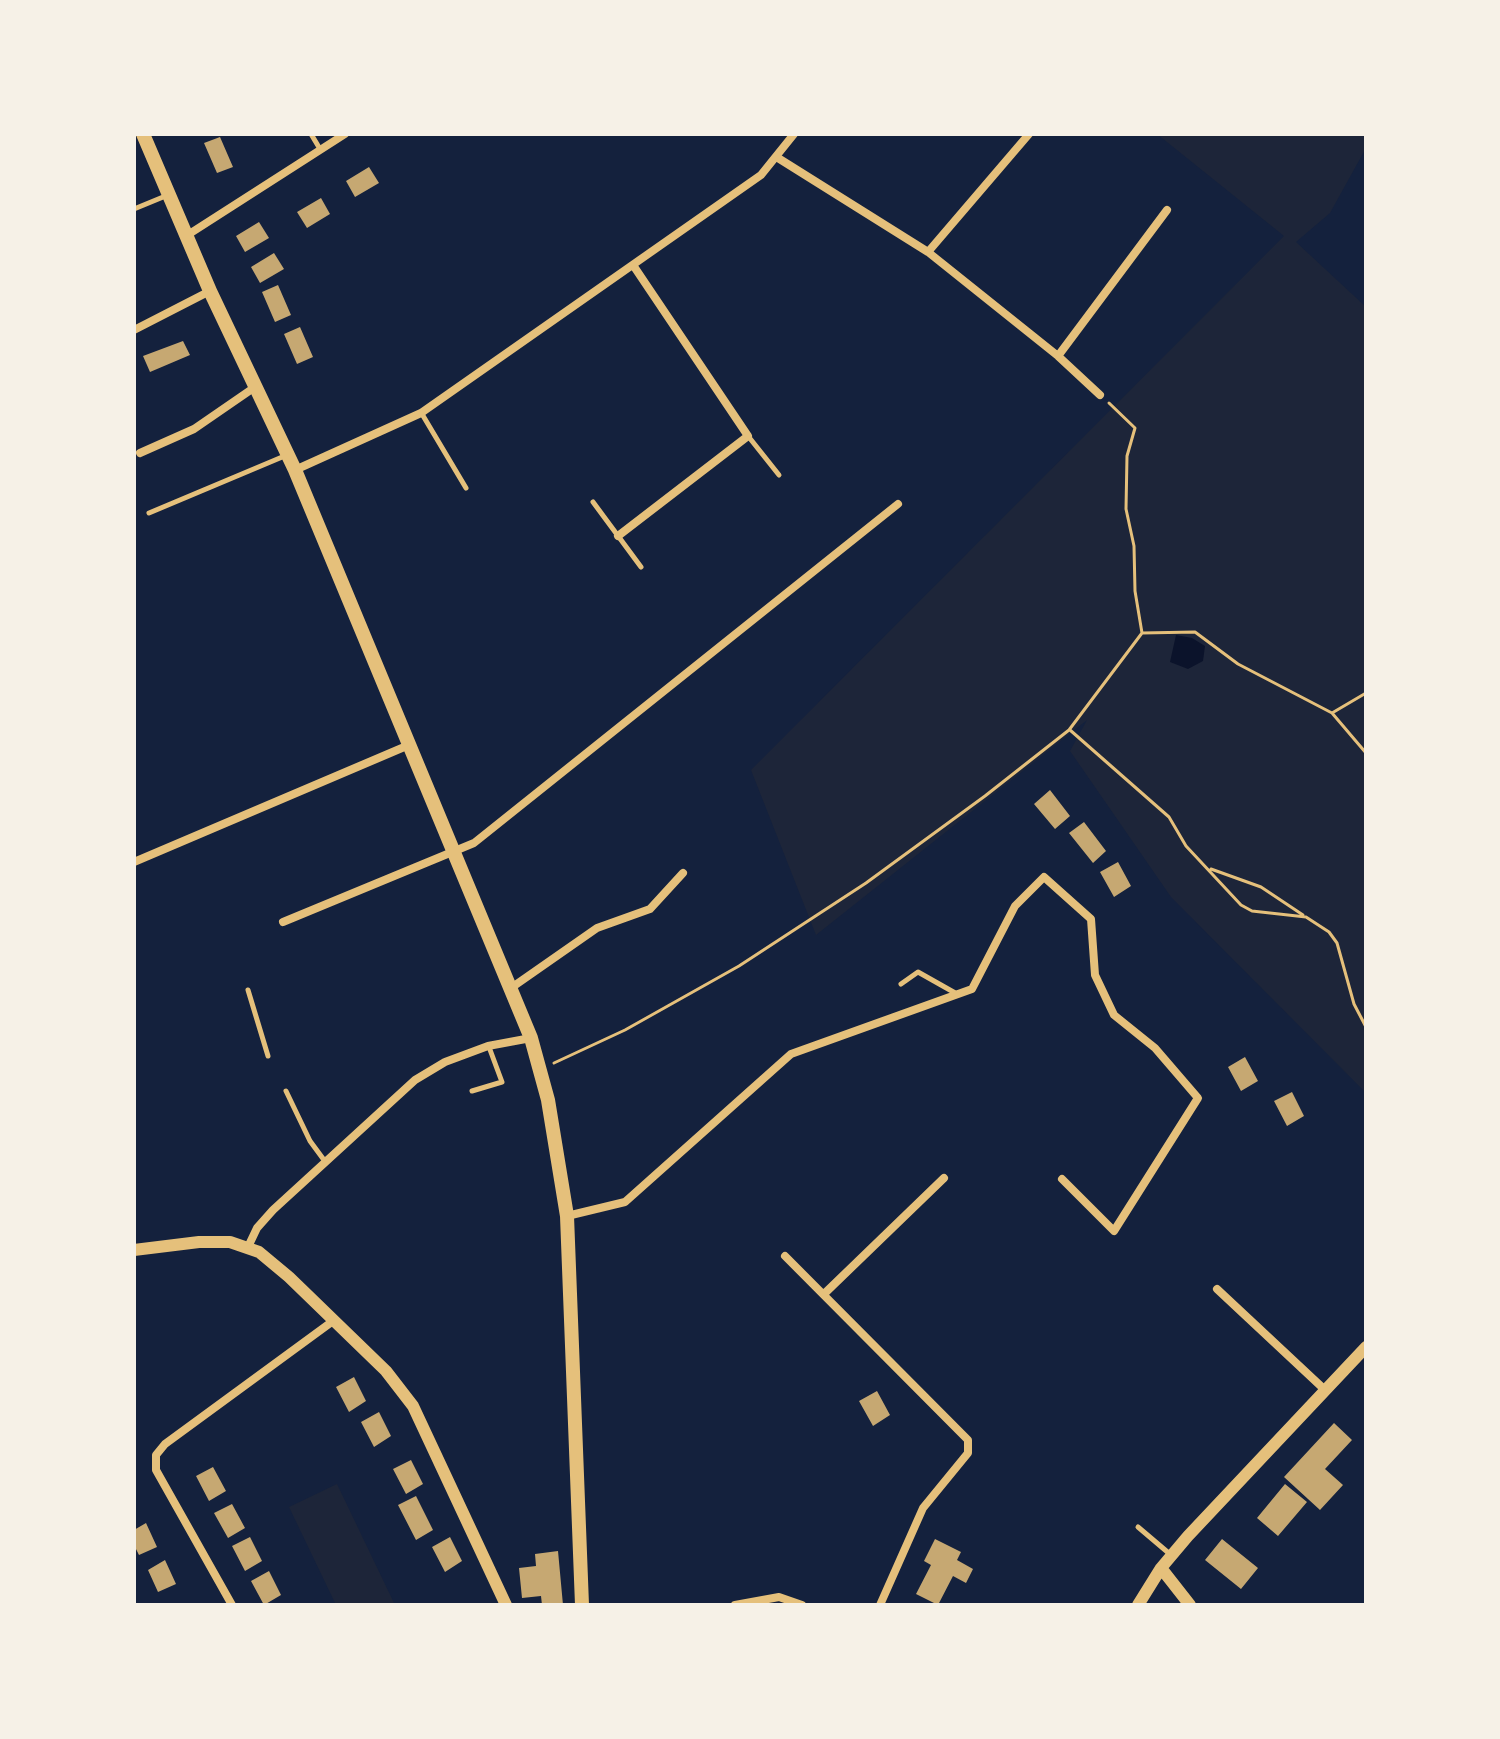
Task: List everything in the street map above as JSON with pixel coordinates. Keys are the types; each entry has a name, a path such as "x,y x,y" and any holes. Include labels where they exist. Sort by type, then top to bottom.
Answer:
{"main road":[{"path":"143,134 210,291 295,470 531,1038 540,1070 567,1216 582,1605"}],"street":[{"path":"186,236 345,134"},
{"path":"295,470 421,413 761,175 778,158 794,134"},
{"path":"928,252 1029,134"},
{"path":"778,158 928,252 1058,356 1100,395"},
{"path":"1058,356 1167,210"},
{"path":"618,536 748,436 633,265"},
{"path":"134,330 210,291"},
{"path":"140,453 194,429 255,387"},
{"path":"283,922 474,843 898,504"},
{"path":"134,862 409,745"},
{"path":"511,988 597,928 650,909 683,873"},
{"path":"567,1216 625,1202 791,1054 972,989 1015,906 1044,877 1091,919 1095,975 1114,1015 1155,1048 1198,1098 1114,1231 1062,1179"},
{"path":"248,1247 264,1219 324,1160 415,1080 445,1062 488,1046 531,1038"},
{"path":"824,1294 944,1178"},
{"path":"134,1250 209,1241 248,1247 268,1258 386,1371 413,1406 506,1605"},
{"path":"785,1256 968,1440 968,1453 923,1508 880,1605"},
{"path":"1217,1289 1325,1390"},
{"path":"232,1605 156,1470 156,1455 165,1444 333,1321"},
{"path":"1138,1605 1171,1556 1253,1464 1366,1347"},
{"path":"1161,1568 1190,1605"},
{"path":"735,1605 779,1597 802,1605"}],"lane":[{"path":"311,134 320,150"},
{"path":"134,209 169,195"},
{"path":"421,413 466,488"},
{"path":"748,436 779,475"},
{"path":"149,513 288,454"},
{"path":"593,502 641,567"},
{"path":"901,984 918,972 958,994"},
{"path":"248,990 268,1056"},
{"path":"472,1091 502,1082 488,1046"},
{"path":"286,1091 310,1141 324,1160"},
{"path":"1138,1527 1171,1556"}],"path":[{"path":"540,1070 625,1030 739,966 866,883 1069,730 1142,633 1135,591 1134,546 1126,509 1126,465 1135,428 1100,395"},
{"path":"1142,633 1195,632 1238,664 1332,713 1366,753"},
{"path":"1332,713 1366,693"},
{"path":"1069,730 1169,817 1186,846 1241,905 1252,911 1306,917"},
{"path":"1206,867 1261,887 1329,932 1337,943 1354,1004 1366,1027"}],"shaded area":[{"path":"1157,134 1366,134 1366,148 1330,213 1296,242 1366,307 1366,1093 1171,897 1070,751 1087,720 816,935 751,770 1284,236"},
{"path":"1176,635 1192,638 1205,646 1203,661 1188,669 1170,662"},
{"path":"337,1484 395,1605 336,1605 289,1507"}],"building":[{"path":"220,137 233,167 217,173 204,143"},
{"path":"369,167 379,183 355,197 346,181"},
{"path":"321,198 330,214 307,228 297,212"},
{"path":"259,222 269,238 245,252 236,236"},
{"path":"274,253 284,269 260,283 251,267"},
{"path":"278,285 291,315 275,322 262,292"},
{"path":"300,327 313,357 297,364 284,334"},
{"path":"183,341 190,355 150,372 143,356"},
{"path":"1050,790 1070,816 1055,829 1034,804"},
{"path":"1084,822 1106,851 1093,863 1069,833"},
{"path":"1118,862 1131,886 1114,897 1100,872"},
{"path":"1245,1057 1258,1081 1241,1091 1228,1067"},
{"path":"1292,1092 1304,1116 1287,1126 1274,1101"},
{"path":"354,1377 366,1401 349,1412 336,1387"},
{"path":"877,1391 890,1415 873,1426 859,1401"},
{"path":"379,1412 391,1436 374,1447 361,1422"},
{"path":"1334,1423 1352,1440 1325,1469 1343,1485 1320,1510 1284,1477"},
{"path":"411,1460 423,1484 406,1494 393,1469"},
{"path":"213,1467 226,1491 209,1501 196,1476"},
{"path":"1285,1484 1307,1502 1278,1536 1257,1518"},
{"path":"416,1496 433,1530 416,1540 398,1505"},
{"path":"232,1504 245,1528 228,1538 214,1513"},
{"path":"146,1523 157,1547 139,1555 134,1545 134,1530"},
{"path":"250,1537 262,1561 245,1571 232,1546"},
{"path":"450,1537 462,1561 445,1572 432,1547"},
{"path":"935,1539 961,1552 957,1560 973,1569 966,1583 953,1576 938,1605 916,1594 931,1565 924,1561"},
{"path":"1222,1539 1258,1568 1241,1589 1205,1560"},
{"path":"558,1551 563,1605 542,1605 541,1596 522,1598 519,1568 536,1566 535,1554"},
{"path":"165,1560 176,1584 158,1592 148,1570"},
{"path":"269,1571 281,1595 264,1605 251,1581"}]}
